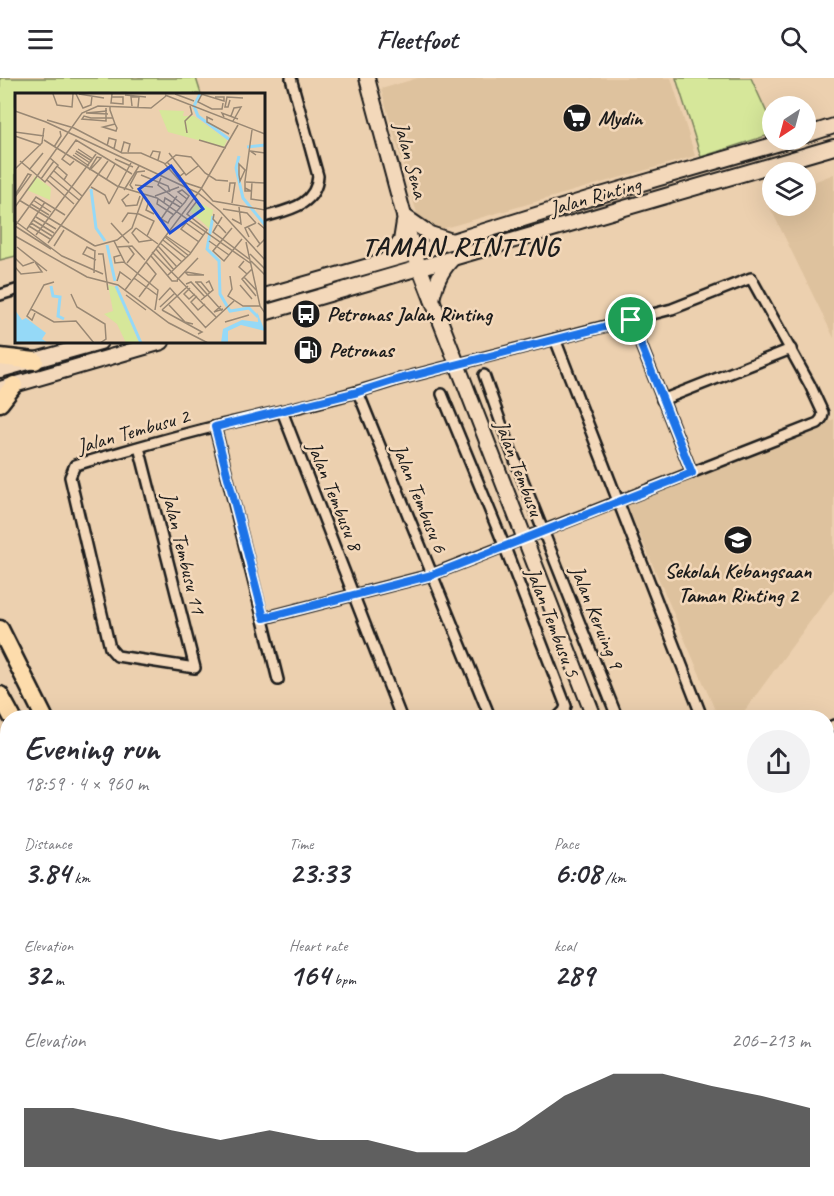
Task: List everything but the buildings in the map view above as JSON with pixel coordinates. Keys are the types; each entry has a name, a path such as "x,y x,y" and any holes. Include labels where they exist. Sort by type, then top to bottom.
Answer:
{"highway":[{"path":"0,357 35,361"},
{"path":"0,403 7,387"},
{"path":"0,618 10,648"},
{"path":"0,629 41,710"},
{"path":"0,695 8,710"}],"main road":[{"name":"Jalan Sena","path":"367,78 414,253 420,267"},
{"path":"816,132 834,126"},
{"name":"Jalan Rinting","path":"266,312 834,147"},
{"name":"Jalan Rinting","path":"266,295 454,241 594,196 762,148"},
{"path":"385,261 401,242 404,216 430,234 454,241"},
{"path":"432,299 436,280 441,271 454,258"},
{"name":"Jalan Tembusu","path":"420,267 591,710"},
{"path":"391,275 411,277 419,282 432,299"},
{"path":"0,370 93,344"},
{"path":"7,387 155,344"}],"street":[{"path":"266,216 302,204 312,197 317,186 318,176 291,78"},
{"name":"Jalan Tembusu 2","path":"110,648 70,477 75,465 672,309 751,278 790,349"},
{"path":"0,294 15,290"},
{"path":"631,320 692,473"},
{"path":"555,339 699,710"},
{"path":"264,618 432,575 818,423 823,413 790,349 663,400"},
{"name":"Jalan Keruing 9","path":"484,375 614,710"},
{"name":"Jalan Tembusu 6","path":"358,392 487,710"},
{"name":"Jalan Tembusu 5","path":"442,394 566,706 564,710"},
{"name":"Jalan Tembusu 8","path":"282,411 398,710"},
{"path":"215,427 278,680"},
{"name":"Jalan Tembusu 11","path":"110,648 117,656 195,668 139,447"}],"shaded area":[{"path":"418,78 671,78 695,156 438,230 426,226 420,220 381,89"},
{"path":"834,174 834,338 774,216 816,216 816,181"},
{"name":"Sekolah Kebangsaan Taman Rinting 2","path":"834,419 834,589 745,710 715,710 627,505"}],"green space":[{"path":"0,78 196,78 201,93 15,93 15,256 0,260"},
{"path":"676,78 751,78 762,102 762,137 701,157"}],"place":[{"name":"Mydin","path":"577,118"},
{"name":"Petronas Jalan Rinting","path":"306,314"},
{"name":"Petronas","path":"308,350"},
{"name":"Sekolah Kebangsaan Taman Rinting 2","path":"738,540"}],"district":[{"name":"TAMAN RINTING","path":"461,246"}],"route":[{"path":"631,320 692,473 432,575 264,618 215,427 631,320"}]}
